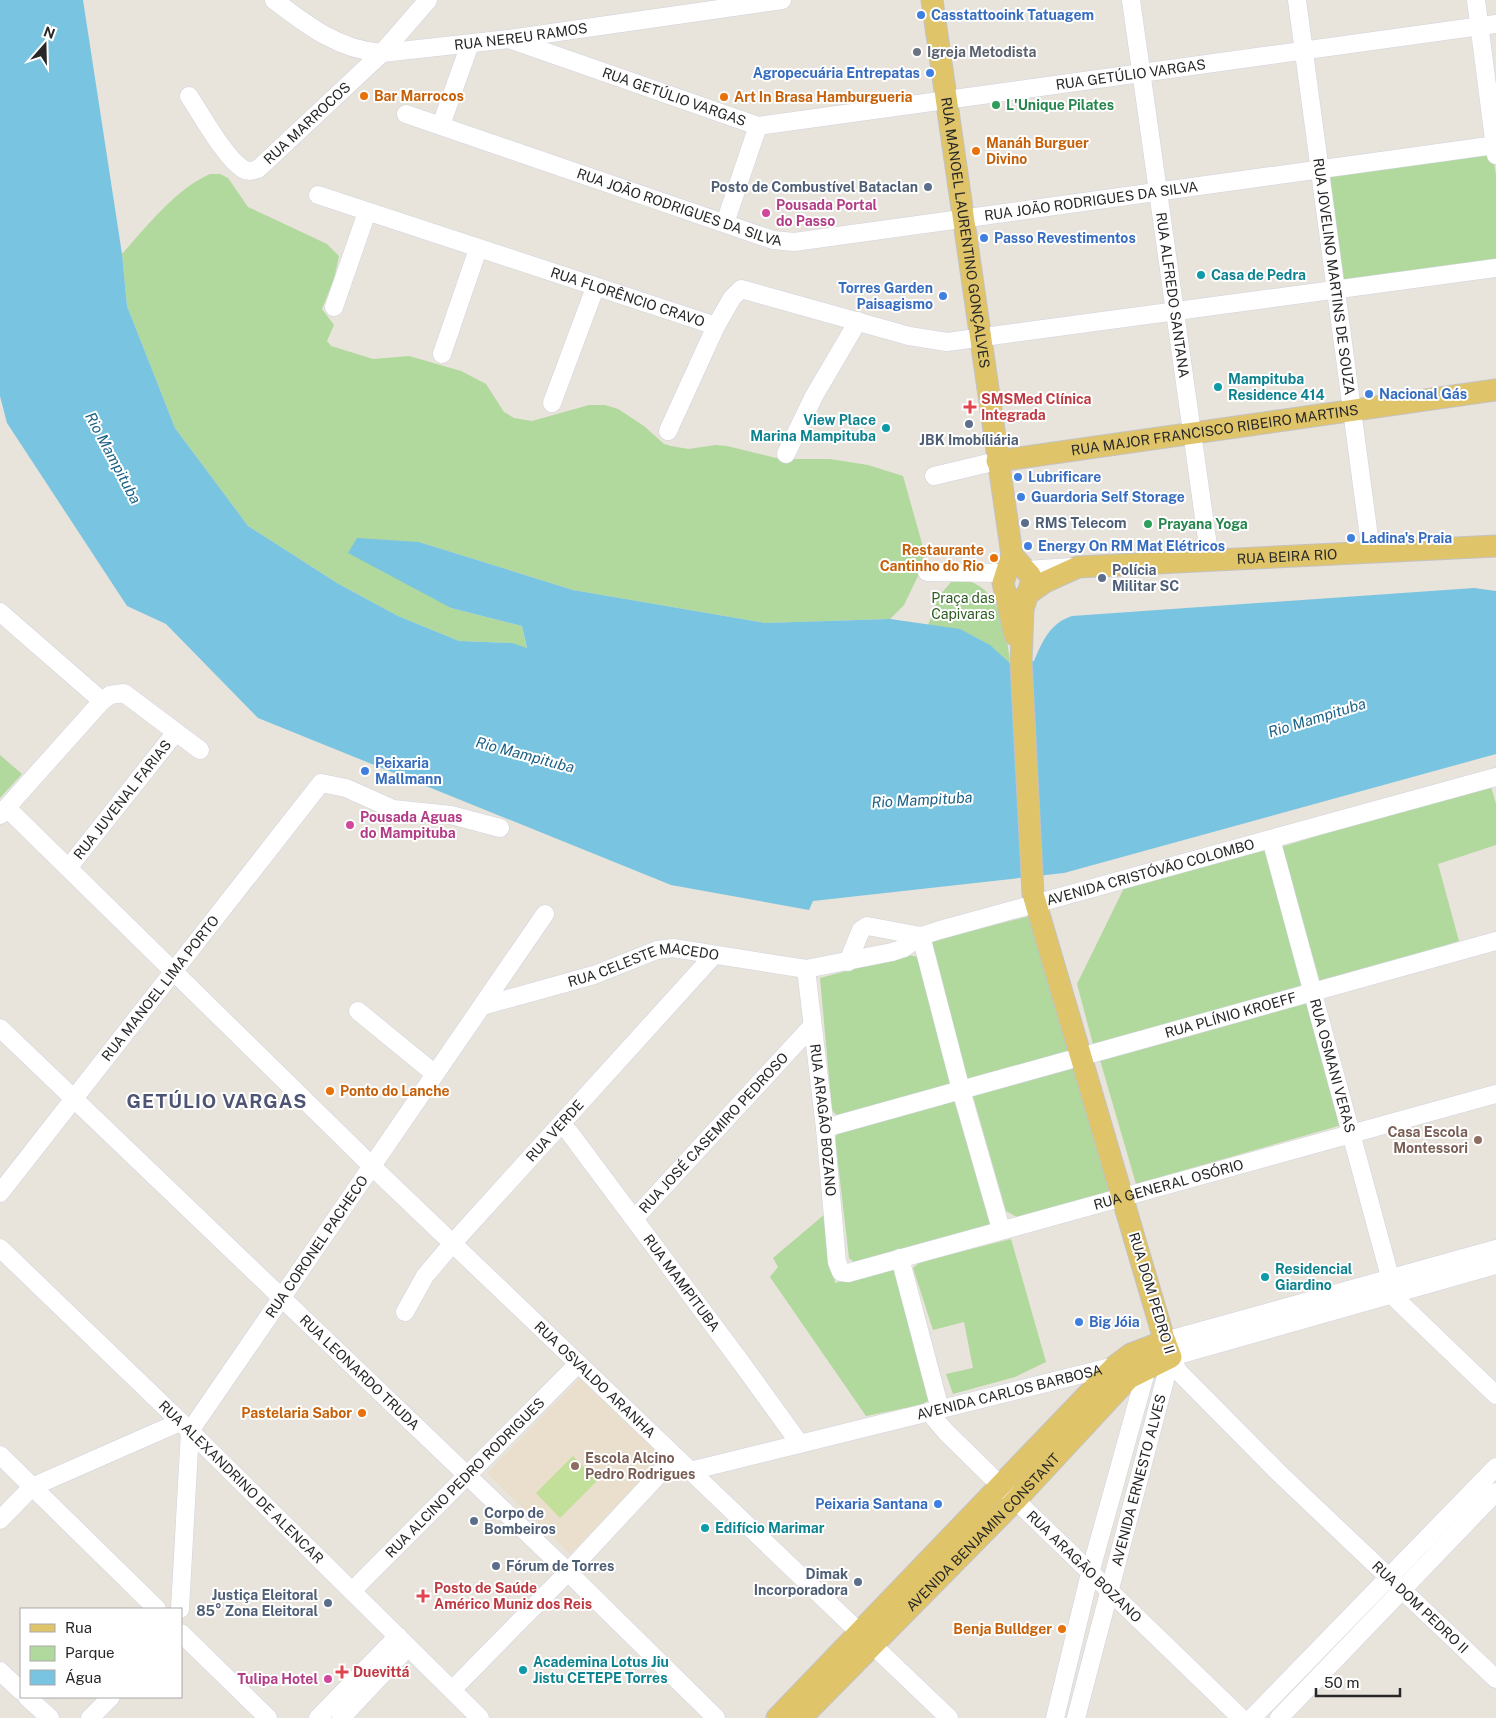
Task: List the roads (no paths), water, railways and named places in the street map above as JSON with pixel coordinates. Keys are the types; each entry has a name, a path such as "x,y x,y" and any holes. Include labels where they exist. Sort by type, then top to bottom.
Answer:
{"main road":[{"name":"RUA MANOEL LAURENTINO GONÇALVES","path":"932,0 998,460 1021,662"},
{"name":"RUA MAJOR FRANCISCO RIBEIRO MARTINS","path":"998,460 1496,390"},
{"name":"RUA BEIRA RIO","path":"1028,594 1045,582 1078,566 1496,546"},
{"path":"1012,572 1015,597 1028,594"},
{"path":"1021,662 1023,609 1028,594"},
{"name":"RUA DOM PEDRO II","path":"1021,662 1034,882 1033,892 1168,1349"},
{"path":"1059,1454 1065,1438 1119,1383 1127,1371 1168,1349"},
{"name":"AVENIDA CARLOS BARBOSA","path":"1116,1366 1131,1354 1168,1349"},
{"name":"AVENIDA BENJAMIN CONSTANT","path":"1008,1494 1059,1454 1129,1378 1147,1368 1168,1349"},
{"name":"AVENIDA BENJAMIN CONSTANT","path":"778,1718 867,1639 1008,1494 1116,1366"},
{"name":"AVENIDA BENJAMIN CONSTANT","path":"801,1718 867,1639"}],"street":[{"name":"RUA NEREU RAMOS","path":"274,0 328,39 362,51 382,53 509,39 692,6 782,0"},
{"name":"RUA MARROCOS","path":"189,96 231,158 243,169 250,172 263,165 382,53 428,0"},
{"name":"RUA ALFREDO SANTANA","path":"1130,0 1210,560"},
{"name":"RUA JOVELINO MARTINS DE SOUZA","path":"1297,0 1371,552"},
{"path":"1476,0 1488,25 1496,148"},
{"name":"RUA GETÚLIO VARGAS","path":"509,39 758,126 1488,25"},
{"path":"440,125 470,44"},
{"name":"RUA JOÃO RODRIGUES DA SILVA","path":"406,114 773,240 794,242 1320,169 1496,148"},
{"path":"726,223 758,126"},
{"name":"RUA FLORÊNCIO CRAVO","path":"318,196 716,326 732,298 741,290 937,342 980,339 1496,268"},
{"path":"334,307 367,212"},
{"path":"442,354 478,248"},
{"path":"552,403 595,288"},
{"path":"786,454 814,396 858,321"},
{"path":"668,432 716,326"},
{"name":"RUA MAJOR FRANCISCO RIBEIRO MARTINS","path":"934,476 998,460"},
{"name":"RUA BEIRA RIO","path":"1012,572 1078,566"},
{"path":"927,572 1012,572"},
{"path":"0,612 102,701"},
{"path":"4,811 110,694 124,693 200,750"},
{"name":"RUA JUVENAL FARIAS","path":"69,867 176,732"},
{"name":"AVENIDA CRISTÓVÃO COLOMBO","path":"806,969 848,962 899,950 921,936 1036,905 1083,889 1496,778"},
{"name":"RUA MANOEL LIMA PORTO","path":"0,1193 321,783 346,788 393,809 451,815 500,828"},
{"name":"RUA OSVALDO ARANHA","path":"4,811 69,867 452,1244 949,1718"},
{"name":"RUA OSMANI VERAS","path":"1271,838 1391,1285"},
{"name":"RUA CORONEL PACHECO","path":"185,1427 282,1297 545,914"},
{"path":"848,962 861,930 866,926 921,936 961,1090 1001,1230"},
{"name":"RUA PLÍNIO KROEFF","path":"825,1128 1496,942"},
{"name":"RUA CELESTE MACEDO","path":"482,1006 594,975 657,950 673,948 806,969"},
{"name":"RUA VERDE","path":"405,1312 425,1276 452,1244 714,955"},
{"name":"RUA ARAGÃO BOZANO","path":"806,969 825,1128 837,1262 841,1272"},
{"path":"358,1010 435,1074"},
{"name":"RUA JOSÉ CASEMIRO PEDROSO","path":"635,1218 812,1026"},
{"name":"RUA LEONARDO TRUDA","path":"0,1028 568,1572 716,1718"},
{"name":"RUA GENERAL OSÓRIO","path":"841,1272 848,1273 1496,1094"},
{"name":"RUA MAMPITUBA","path":"561,1125 569,1132 635,1218 800,1444"},
{"name":"RUA ALEXANDRINO DE ALENCAR","path":"0,1248 185,1427 478,1717"},
{"name":"AVENIDA CARLOS BARBOSA","path":"1168,1349 1391,1285 1496,1248"},
{"name":"RUA ARAGÃO BOZANO","path":"900,1258 935,1411 946,1432 1240,1718"},
{"name":"AVENIDA CARLOS BARBOSA","path":"1391,1285 1496,1264"},
{"path":"1391,1285 1396,1300 1496,1395"},
{"name":"RUA DOM PEDRO II","path":"1168,1349 1178,1371 1280,1474 1496,1680"},
{"name":"AVENIDA ERNESTO ALVES","path":"1076,1718 1168,1349"},
{"name":"RUA ALCINO PEDRO RODRIGUES","path":"352,1591 578,1364"},
{"name":"AVENIDA CARLOS BARBOSA","path":"690,1471 1116,1366"},
{"name":"AVENIDA ERNESTO ALVES","path":"1055,1718 1090,1573 1147,1368"},
{"path":"0,1520 32,1487 185,1427 180,1608"},
{"path":"0,1455 156,1608"},
{"path":"452,1690 568,1572 675,1457"},
{"path":"1252,1718 1496,1467"},
{"path":"1279,1718 1496,1492"},
{"path":"182,1634 268,1718"},
{"path":"318,1718 403,1642"},
{"path":"341,1718 403,1642"},
{"path":"0,1671 20,1690"},
{"path":"28,1698 50,1718"},
{"path":"90,1718 110,1698"}],"water":[{"name":"Rio Mampituba","path":"0,0 83,0 122,254 127,306 175,428 248,526 337,583 398,616 459,641 512,643 527,648 522,626 451,608 348,553 357,538 419,542 573,590 765,623 890,619 960,629 990,645 1012,665 1034,661 1052,628 1064,619 1072,616 1474,588 1496,591 1496,754 1064,873 813,901 809,910 671,885 258,718 166,624 127,606 7,423 0,396"}],"place":[{"name":"Casstattooink Tatuagem","path":"921,15"},
{"name":"Igreja Metodista","path":"917,52"},
{"name":"Agropecuária Entrepatas","path":"930,73"},
{"name":"Bar Marrocos","path":"364,96"},
{"name":"Art In Brasa Hamburgueria","path":"724,97"},
{"name":"L'Unique Pilates","path":"996,105"},
{"name":"Manáh Burguer Divino","path":"976,151"},
{"name":"Posto de Combustível Bataclan","path":"928,187"},
{"name":"Pousada Portal do Passo","path":"766,213"},
{"name":"Passo Revestimentos","path":"984,238"},
{"name":"Casa de Pedra","path":"1201,275"},
{"name":"Torres Garden Paisagismo","path":"943,296"},
{"name":"Mampituba Residence 414","path":"1218,387"},
{"name":"Nacional Gás","path":"1369,394"},
{"name":"SMSMed Clínica Integrada","path":"970,407"},
{"name":"JBK Imobíliária","path":"969,424"},
{"name":"View Place Marina Mampituba","path":"886,428"},
{"name":"Lubrificare","path":"1018,477"},
{"name":"Guardoria Self Storage","path":"1021,497"},
{"name":"RMS Telecom","path":"1025,523"},
{"name":"Prayana Yoga","path":"1148,524"},
{"name":"Ladina's Praia","path":"1351,538"},
{"name":"Energy On RM Mat Elétricos","path":"1028,546"},
{"name":"Restaurante Cantinho do Rio","path":"994,558"},
{"name":"Polícia Militar SC","path":"1102,578"},
{"name":"Peixaria Mallmann","path":"365,771"},
{"name":"Pousada Aguas do Mampituba","path":"350,825"},
{"name":"Ponto do Lanche","path":"330,1091"},
{"name":"Casa Escola Montessori","path":"1478,1140"},
{"name":"Residencial Giardino","path":"1265,1277"},
{"name":"Big Jóia","path":"1079,1322"},
{"name":"Pastelaria Sabor","path":"362,1413"},
{"name":"Escola Alcino Pedro Rodrigues","path":"575,1466"},
{"name":"Peixaria Santana","path":"938,1504"},
{"name":"Corpo de Bombeiros","path":"474,1521"},
{"name":"Edifício Marimar","path":"705,1528"},
{"name":"Fórum de Torres","path":"496,1566"},
{"name":"Dimak Incorporadora","path":"858,1582"},
{"name":"Posto de Saúde Américo Muniz dos Reis","path":"423,1596"},
{"name":"Justiça Eleitoral 85° Zona Eleitoral","path":"328,1603"},
{"name":"Benja Bulldger","path":"1062,1629"},
{"name":"Academina Lotus Jiu Jistu CETEPE Torres","path":"523,1670"},
{"name":"Duevittá","path":"342,1672"},
{"name":"Tulipa Hotel","path":"328,1679"}],"district":[{"name":"GETÚLIO VARGAS","path":"217,1101"}],"park label":[{"name":"Praça das Capivaras","path":"963,606"}]}
